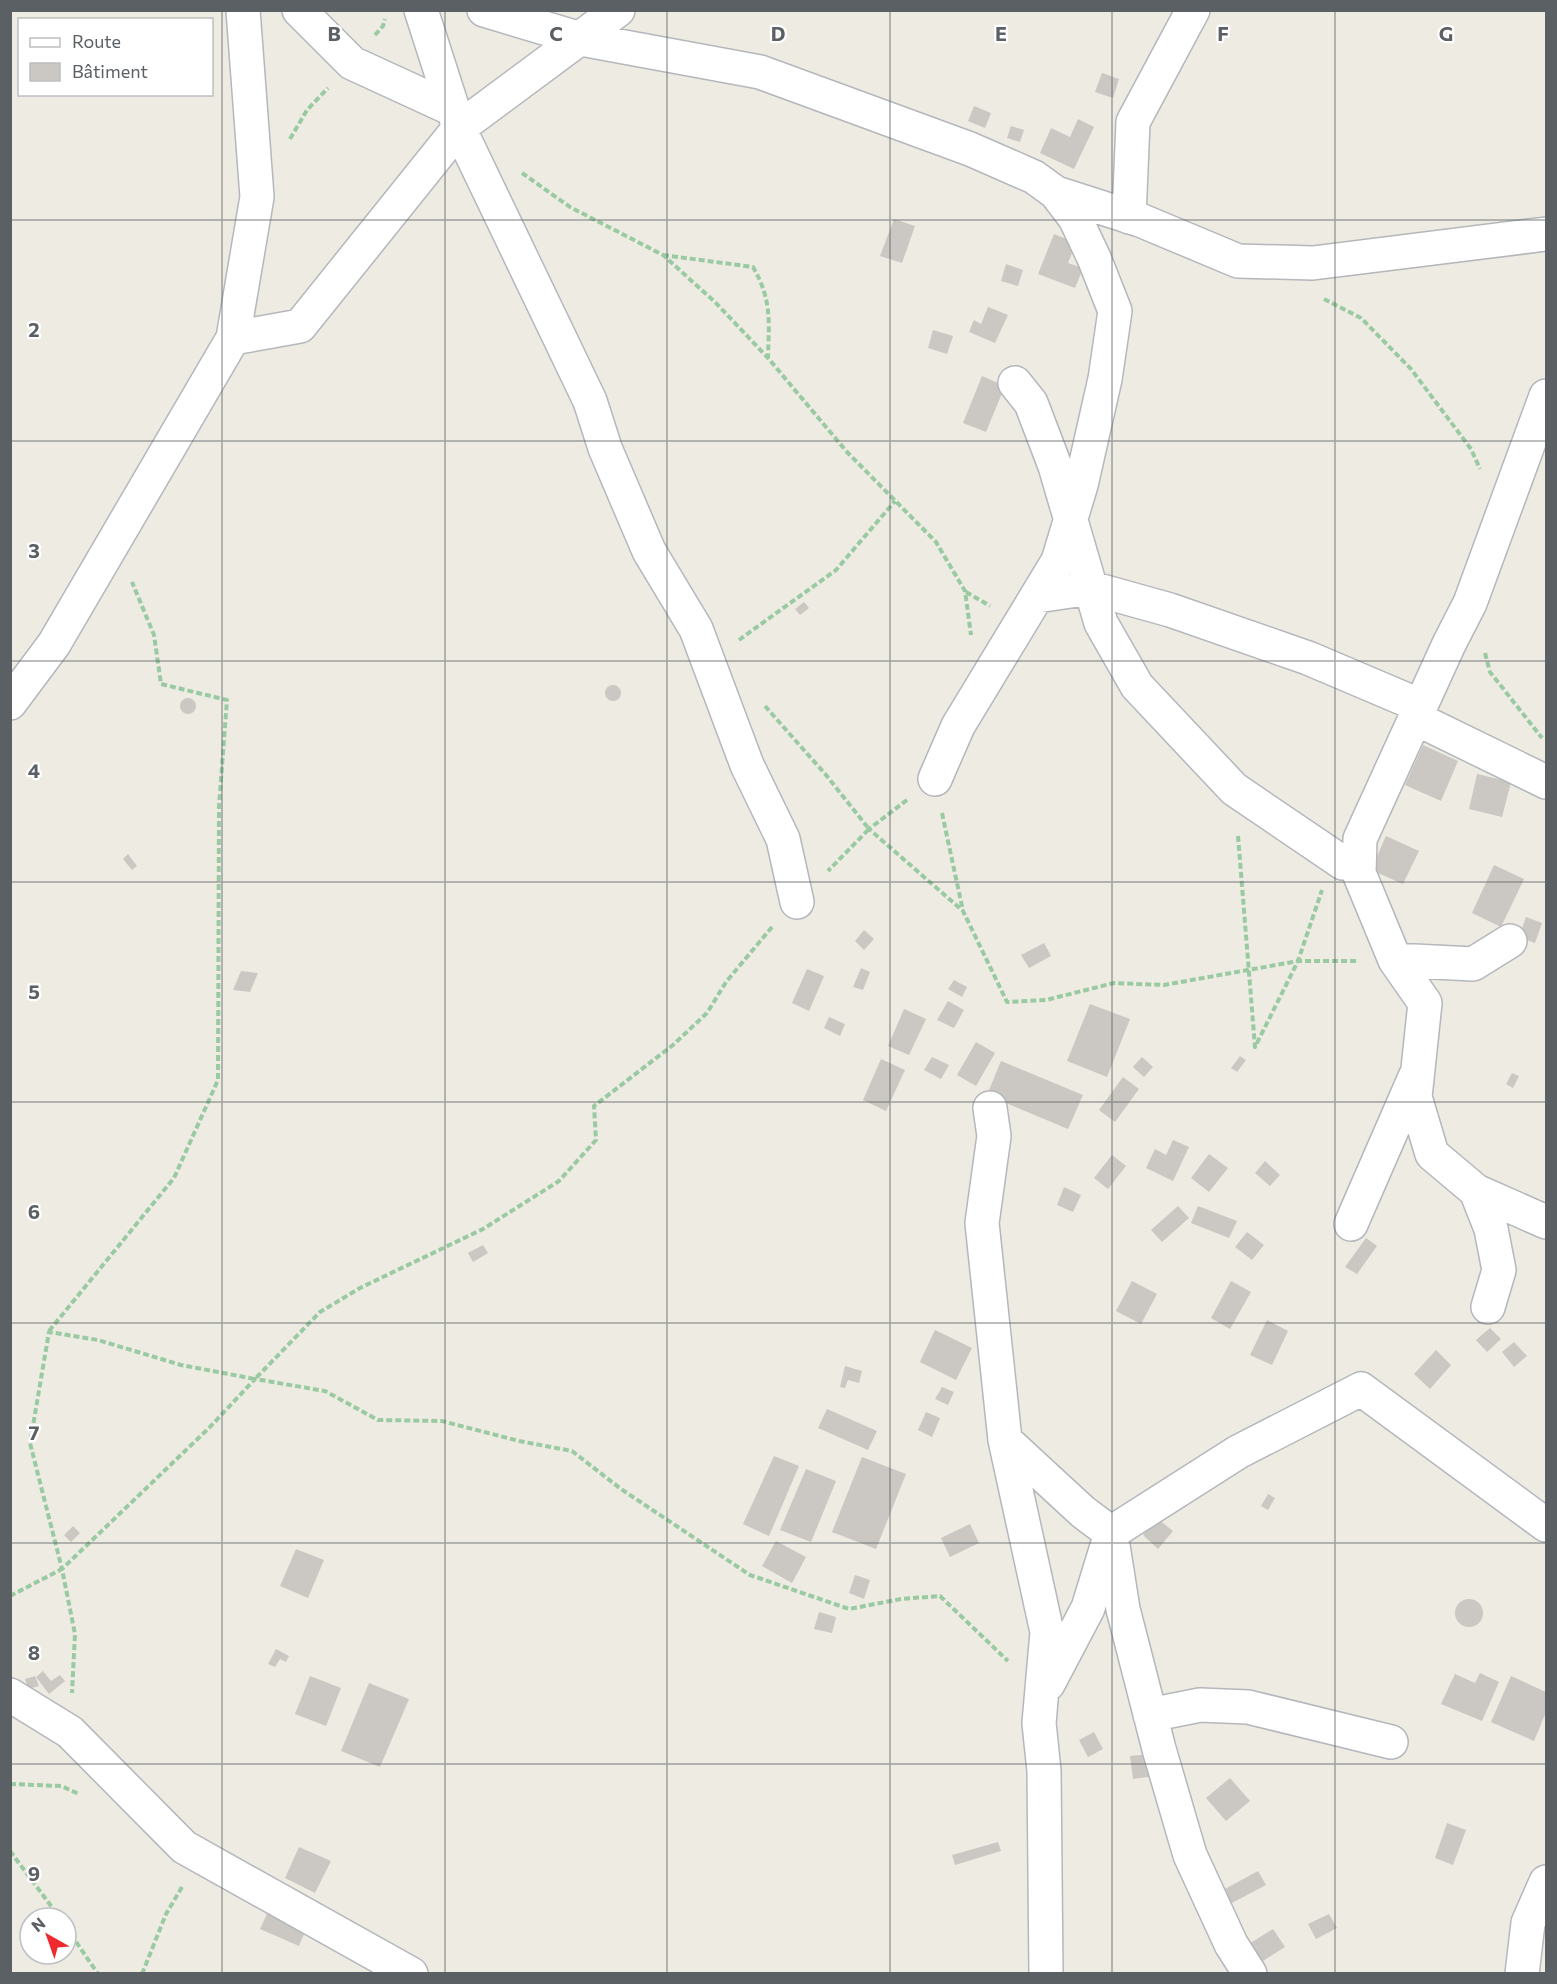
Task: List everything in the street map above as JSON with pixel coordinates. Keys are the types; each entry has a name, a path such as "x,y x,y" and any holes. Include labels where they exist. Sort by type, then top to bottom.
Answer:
{"street":[{"path":"10,703 54,644 233,338 257,197 243,10"},
{"path":"299,10 352,63 455,118"},
{"path":"421,10 455,118 590,401 605,448 648,551 696,629 747,765 783,839 797,902"},
{"path":"484,10 581,39 760,72 970,149 1034,177 1056,193 1075,218 1115,311 1105,379 1081,485 1058,561 958,726 935,779"},
{"path":"233,338 300,326 455,118 581,39 618,10"},
{"path":"1129,216 1133,122 1193,10"},
{"path":"1056,193 1129,216 1238,261 1313,263 1546,234"},
{"path":"1015,383 1031,403 1055,466 1101,623 1137,686 1234,789 1343,863"},
{"path":"1546,396 1470,603 1360,839 1359,873 1395,960 1425,1003 1415,1097 1432,1154 1476,1191 1546,1222"},
{"path":"1037,596 1090,588 1170,610 1308,658 1418,712 1546,782"},
{"path":"1395,960 1473,964 1510,941"},
{"path":"1351,1224 1418,1070"},
{"path":"990,1108 994,1136 982,1223 1005,1440 1047,1632 1039,1723 1044,1771 1046,1974"},
{"path":"1476,1191 1491,1229 1499,1270 1488,1307"},
{"path":"1041,1696 1088,1608 1111,1533 1238,1452 1361,1389 1546,1525"},
{"path":"1005,1440 1083,1512 1111,1533 1123,1609 1190,1855 1231,1944 1250,1974"},
{"path":"10,1695 70,1732 184,1847 411,1974"},
{"path":"1150,1714 1200,1705 1248,1707 1391,1742"},
{"path":"1522,1974 1528,1923 1546,1882"}],"path":[{"path":"285,148 307,110 352,63 383,26 388,10"},
{"path":"514,168 570,207 663,255 715,302 768,358 847,452 936,542 965,591 970,632 983,686"},
{"path":"663,255 753,267 763,284 769,312 768,358"},
{"path":"1321,298 1362,318 1411,369 1471,449 1484,477"},
{"path":"737,641 836,570 896,501"},
{"path":"70,1732 75,1634 62,1569 30,1443 49,1332 174,1178 218,1080 219,806 227,700 161,684 154,635 115,541"},
{"path":"1470,603 1490,672 1546,744"},
{"path":"963,910 869,828 935,779 963,910 1007,1002 1046,1000 1114,983 1164,985 1298,961 1395,960"},
{"path":"1234,789 1255,1047 1298,961 1321,892 1343,863"},
{"path":"10,1596 62,1569 201,1435 320,1312 360,1287 483,1229 558,1181 596,1140 594,1106 673,1045"},
{"path":"49,1332 98,1340 181,1365 325,1391 378,1420 442,1421 519,1441 572,1451 621,1489 750,1575 849,1609 902,1599 940,1596 986,1638 1041,1696"},
{"path":"10,1851 51,1906"},
{"path":"142,1974 166,1914 201,1856"},
{"path":"78,1945 98,1974"}],"building":[{"path":"1102,73 1119,79 1113,98 1095,92"},
{"path":"974,106 991,113 985,128 968,121"},
{"path":"1078,119 1094,127 1074,169 1040,153 1051,128 1070,137"},
{"path":"1011,126 1024,130 1020,142 1007,138"},
{"path":"894,219 915,226 902,263 880,256"},
{"path":"1054,234 1076,243 1068,263 1083,268 1075,288 1038,274"},
{"path":"1006,264 1023,270 1018,286 1001,281"},
{"path":"988,307 1008,315 995,343 969,332 974,320 981,324"},
{"path":"933,330 953,336 947,354 928,348"},
{"path":"982,376 1005,386 986,432 963,423"},
{"path":"804,602 809,608 800,615 795,609"},
{"path":"610,685 616,685 621,693 619,699 610,701 605,696 605,690"},
{"path":"188,698 194,700 196,706 194,712 188,714 182,712 180,706 182,700"},
{"path":"1423,745 1458,761 1441,801 1405,785"},
{"path":"1477,774 1511,782 1502,817 1469,809"},
{"path":"1386,836 1419,851 1403,884 1371,870"},
{"path":"128,854 137,866 132,870 123,859"},
{"path":"1494,865 1524,879 1501,927 1472,913"},
{"path":"1526,917 1542,923 1535,943 1519,937"},
{"path":"864,930 874,939 864,950 855,941"},
{"path":"1044,943 1051,956 1029,968 1021,955"},
{"path":"861,968 870,972 863,990 853,987"},
{"path":"807,969 824,976 809,1011 792,1003"},
{"path":"241,971 258,973 250,992 233,990"},
{"path":"954,980 967,987 962,997 948,989"},
{"path":"948,1001 964,1010 954,1028 937,1020"},
{"path":"1090,1004 1130,1019 1107,1077 1067,1061"},
{"path":"904,1009 926,1019 909,1055 888,1046"},
{"path":"829,1017 845,1024 840,1036 824,1028"},
{"path":"976,1042 995,1053 976,1086 957,1075"},
{"path":"1240,1056 1246,1060 1237,1072 1231,1068"},
{"path":"932,1057 949,1065 941,1079 924,1070"},
{"path":"1142,1057 1153,1067 1144,1077 1133,1067"},
{"path":"881,1059 905,1070 886,1111 863,1100"},
{"path":"1001,1061 1083,1095 1068,1129 987,1095"},
{"path":"1512,1073 1519,1076 1513,1088 1506,1084"},
{"path":"1123,1077 1139,1089 1115,1122 1099,1110"},
{"path":"1173,1140 1189,1147 1173,1181 1146,1168 1155,1149 1166,1155"},
{"path":"1209,1154 1228,1168 1209,1192 1191,1178"},
{"path":"1112,1155 1126,1166 1108,1189 1094,1178"},
{"path":"1265,1161 1280,1175 1270,1186 1255,1173"},
{"path":"1064,1187 1081,1195 1073,1212 1057,1205"},
{"path":"1178,1206 1189,1218 1162,1242 1151,1230"},
{"path":"1198,1206 1237,1221 1229,1238 1191,1223"},
{"path":"1247,1232 1264,1245 1252,1260 1235,1247"},
{"path":"1366,1238 1377,1246 1357,1274 1345,1267"},
{"path":"483,1245 488,1253 473,1262 468,1253"},
{"path":"1132,1281 1157,1294 1141,1324 1116,1311"},
{"path":"1231,1281 1251,1292 1230,1329 1211,1318"},
{"path":"1267,1320 1288,1331 1272,1365 1250,1355"},
{"path":"1490,1328 1501,1339 1487,1352 1476,1340"},
{"path":"935,1330 972,1348 956,1380 920,1362"},
{"path":"1514,1342 1527,1356 1514,1367 1502,1352"},
{"path":"1436,1350 1451,1365 1430,1389 1414,1374"},
{"path":"845,1366 862,1371 859,1383 848,1380 845,1388 840,1387"},
{"path":"942,1387 954,1392 948,1405 935,1399"},
{"path":"827,1409 877,1431 868,1450 818,1428"},
{"path":"926,1412 940,1418 932,1437 918,1430"},
{"path":"774,1456 799,1466 769,1536 743,1524"},
{"path":"862,1457 906,1474 876,1549 832,1532"},
{"path":"806,1469 836,1481 811,1542 780,1530"},
{"path":"1268,1494 1275,1498 1268,1510 1261,1506"},
{"path":"1158,1519 1173,1531 1158,1549 1143,1535"},
{"path":"970,1524 979,1543 950,1557 941,1538"},
{"path":"73,1526 80,1533 71,1542 64,1535"},
{"path":"776,1541 806,1557 792,1583 762,1566"},
{"path":"296,1549 324,1560 308,1598 280,1586"},
{"path":"855,1575 870,1580 864,1599 849,1593"},
{"path":"1469,1599 1479,1603 1483,1613 1479,1623 1469,1627 1459,1623 1455,1613 1459,1603"},
{"path":"819,1612 836,1617 832,1633 814,1629"},
{"path":"276,1649 289,1656 286,1662 280,1659 275,1667 268,1664"},
{"path":"43,1671 51,1681 60,1675 65,1681 49,1694 36,1677"},
{"path":"1480,1673 1499,1682 1482,1721 1441,1704 1455,1674 1475,1683"},
{"path":"35,1676 39,1686 28,1689 25,1679"},
{"path":"310,1676 341,1688 326,1726 295,1714"},
{"path":"1511,1676 1546,1692 1546,1712 1534,1741 1491,1722"},
{"path":"369,1683 409,1699 380,1767 341,1751"},
{"path":"1094,1732 1103,1749 1088,1757 1079,1740"},
{"path":"1151,1754 1154,1776 1133,1779 1130,1756"},
{"path":"1230,1778 1250,1801 1226,1821 1206,1798"},
{"path":"1447,1823 1466,1830 1453,1865 1435,1858"},
{"path":"998,1842 1001,1851 955,1865 952,1855"},
{"path":"299,1847 331,1861 315,1893 285,1878"},
{"path":"1258,1871 1266,1885 1230,1904 1223,1890"},
{"path":"271,1905 309,1922 299,1946 260,1929"},
{"path":"1329,1914 1337,1928 1316,1939 1308,1924"},
{"path":"1273,1929 1285,1947 1255,1966 1244,1947"}]}
